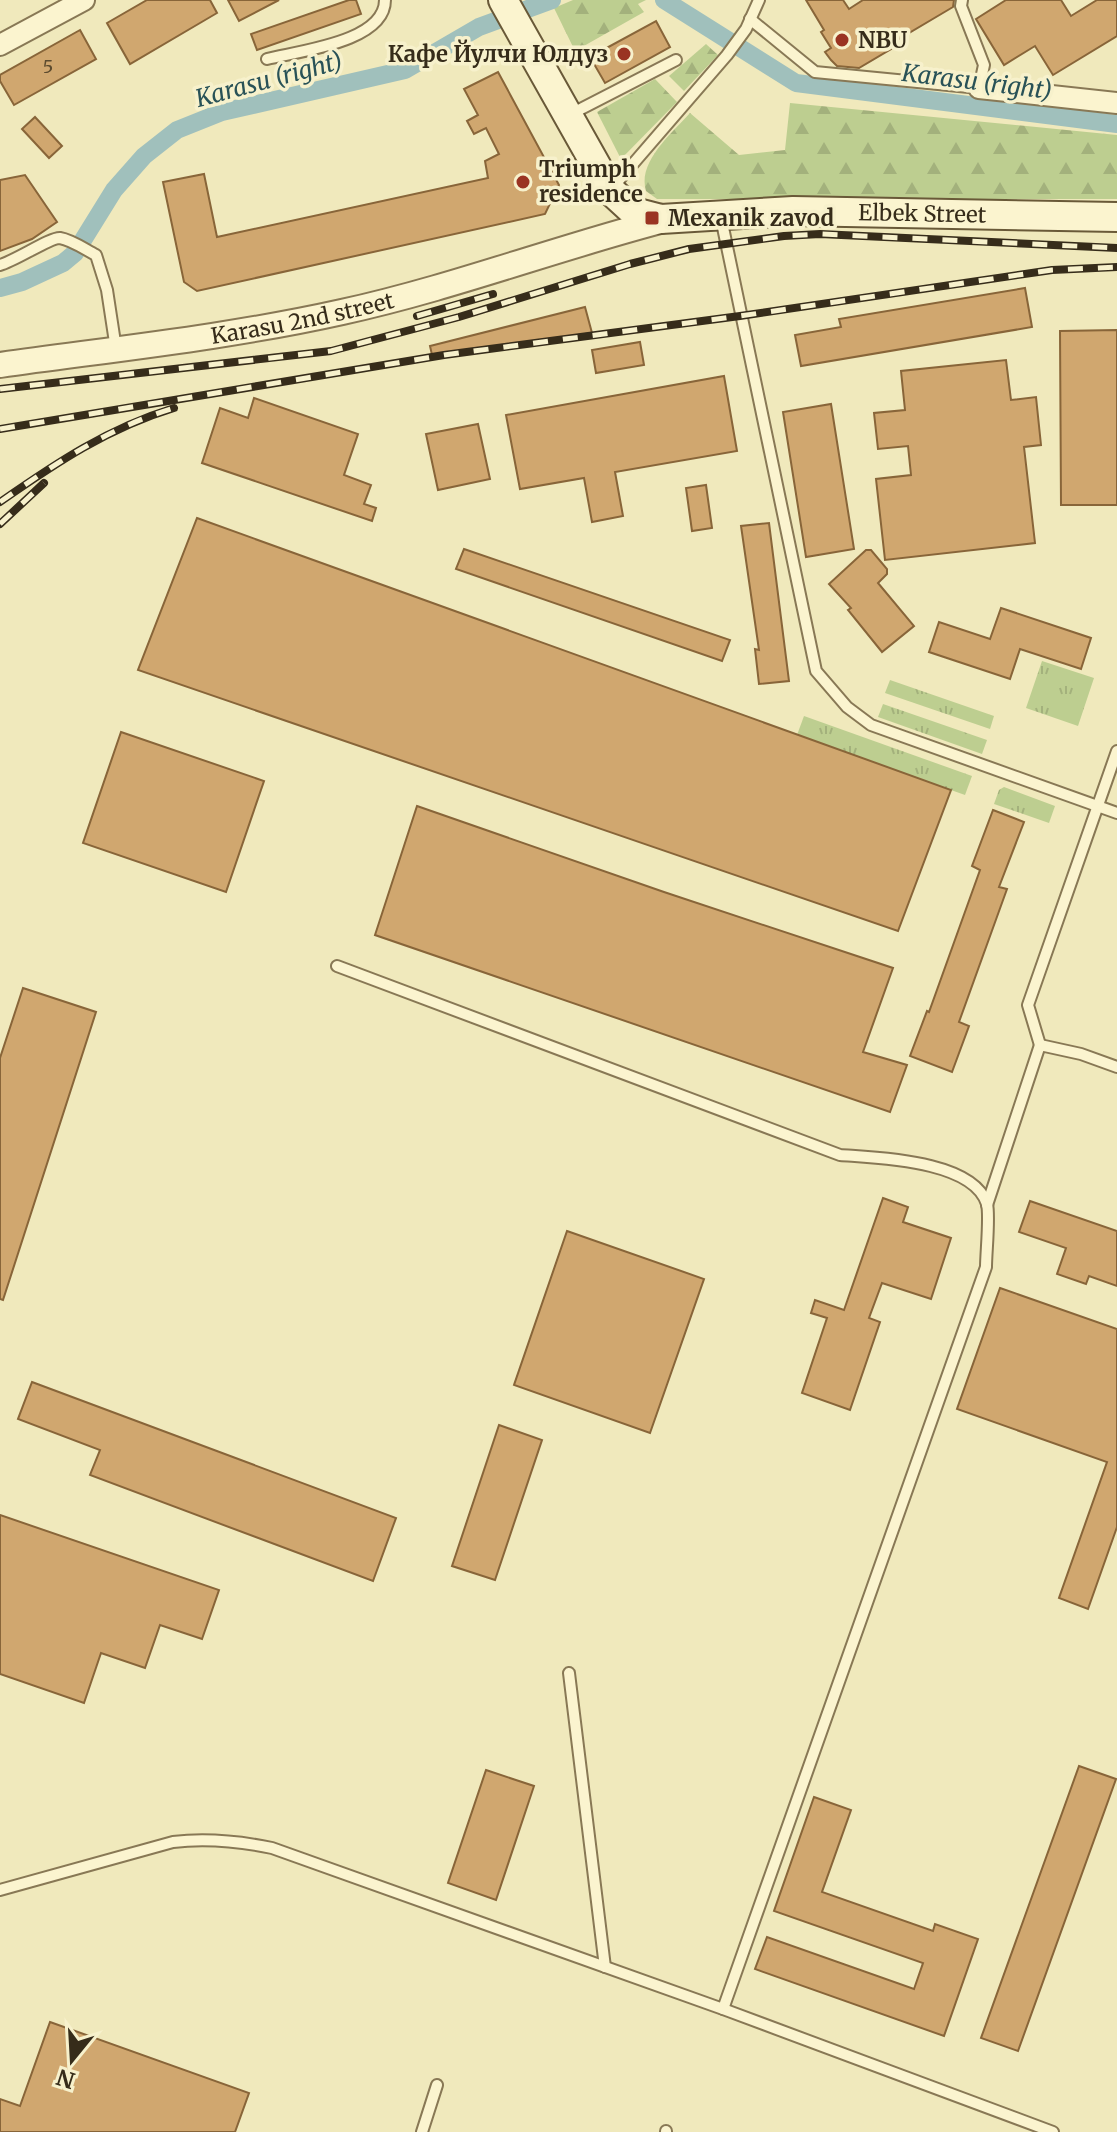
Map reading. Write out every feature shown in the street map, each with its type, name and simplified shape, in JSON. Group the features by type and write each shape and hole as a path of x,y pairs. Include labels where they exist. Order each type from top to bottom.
{"main road":[{"path":"503,0 610,190"},
{"name":"Elbek Street","path":"610,190 634,212 669,219 793,211 1117,217"}],"street":[{"path":"0,45 84,0"},
{"path":"979,88 1117,103"},
{"path":"597,238 610,211 610,190"},
{"name":"Karasu 2nd street","path":"0,365 290,323 343,312 669,219"}],"lane":[{"path":"267,59 358,36 380,17 385,0"},
{"path":"610,190 727,55 748,24 759,0"},
{"path":"748,24 815,72 979,88 984,65 961,6 962,0"},
{"path":"568,115 676,60"},
{"path":"720,215 816,671 847,707 871,725 1117,813"},
{"path":"0,265 16,261 55,237 96,255 107,290 116,349"},
{"path":"723,2009 986,1267 987,1205 1040,1045 1028,1005 1117,751"},
{"path":"337,966 840,1155 913,1162 972,1181 987,1205"},
{"path":"1040,1045 1081,1054 1117,1067"},
{"path":"569,1673 605,1967"},
{"path":"0,1890 173,1842 202,1839 237,1841 272,1848 723,2009 1053,2132"},
{"path":"422,2132 437,2085"}],"green space":[{"path":"573,0 646,0 638,4 644,12 575,51 554,8"},
{"path":"706,44 718,55 684,91 669,76"},
{"path":"655,79 677,102 621,159 597,112"},
{"path":"790,103 1117,135 1117,199 657,199 646,191 645,180 651,159 690,113 739,155 785,150"},
{"path":"1042,661 1094,678 1078,726 1026,708"},
{"path":"890,680 994,716 990,729 885,693"},
{"path":"883,704 987,740 982,754 878,717"},
{"path":"804,716 972,776 965,795 797,735"},
{"path":"1004,787 1055,806 1049,823 994,804 999,790"}],"building":[{"path":"147,0 210,0 217,13 130,64 107,23"},
{"path":"228,0 279,0 239,21"},
{"path":"356,0 361,14 257,50 251,34"},
{"path":"806,0 843,0 849,9 863,0 954,0 953,7 889,45 891,49 859,68 837,66 831,60 825,52 831,48 821,32 824,30"},
{"path":"1006,0 1061,0 1071,16 1097,0 1117,0 1117,36 1053,75 1035,46 1004,65 976,19"},
{"path":"656,21 670,47 605,83 590,57"},
{"path":"80,30 96,59 14,105 0,81 0,75"},
{"path":"498,72 559,185 545,214 197,291 184,282 163,182 204,174 217,237 488,178 485,161 499,154 486,128 474,134 467,121 478,115 464,89"},
{"path":"35,117 62,146 49,158 22,129"},
{"path":"25,175 57,222 32,239 0,251 0,180"},
{"path":"1025,288 1032,327 801,366 795,335 841,327 839,319"},
{"path":"585,307 592,333 432,355 430,346"},
{"path":"1117,330 1117,505 1061,505 1060,331"},
{"path":"640,342 644,365 596,373 592,350"},
{"path":"1006,360 1011,400 1036,397 1041,445 1024,447 1035,543 885,560 876,479 911,475 908,446 878,449 874,413 905,410 901,371"},
{"path":"724,376 737,451 615,472 623,516 592,522 584,478 520,489 506,415"},
{"path":"254,398 358,434 344,475 371,485 364,504 376,508 372,521 202,463 220,408 248,418"},
{"path":"831,404 854,549 806,557 783,412"},
{"path":"478,424 490,479 438,490 426,434"},
{"path":"706,485 712,528 692,531 686,488"},
{"path":"197,518 951,790 898,931 138,670"},
{"path":"769,523 789,681 759,684 755,649 759,650 741,526"},
{"path":"464,549 730,640 722,661 456,569"},
{"path":"866,550 871,550 887,569 887,574 878,583 914,626 882,652 848,610 851,608 829,584"},
{"path":"1001,608 1091,638 1081,669 1020,649 1010,679 929,652 939,622 990,639"},
{"path":"121,732 264,781 226,892 83,843"},
{"path":"417,806 893,968 863,1052 907,1065 890,1112 375,935"},
{"path":"993,810 1024,822 999,887 1007,889 959,1022 969,1026 952,1072 910,1056 980,870 972,866"},
{"path":"23,988 96,1012 3,1300 0,1299 0,1058"},
{"path":"883,1198 908,1207 903,1222 951,1238 931,1299 882,1283 869,1318 880,1322 850,1410 802,1393 827,1318 811,1313 815,1300 844,1310"},
{"path":"1030,1201 1117,1231 1117,1286 1089,1276 1086,1284 1057,1274 1066,1248 1019,1232"},
{"path":"567,1231 704,1279 650,1433 514,1385"},
{"path":"1000,1288 1117,1329 1117,1527 1088,1609 1059,1598 1107,1462 957,1409"},
{"path":"32,1382 396,1518 373,1581 90,1475 100,1450 18,1419"},
{"path":"499,1425 542,1440 495,1580 452,1566"},
{"path":"0,1515 219,1590 202,1639 160,1625 145,1668 101,1653 84,1703 0,1674"},
{"path":"1079,1766 1116,1779 1018,2051 981,2038"},
{"path":"486,1770 534,1786 496,1900 448,1883"},
{"path":"814,1797 851,1810 822,1892 933,1931 935,1924 978,1939 944,2036 755,1969 767,1937 914,1989 923,1963 774,1911"},
{"path":"50,2022 249,2093 235,2132 0,2132 0,2099 20,2106"}],"waterway":[{"name":"Karasu (right)","path":"0,288 22,282 63,263 75,253 114,190 144,156 177,130 222,112 405,70 479,27 552,0"},
{"name":"Karasu (right)","path":"664,0 796,83 1117,124"}],"railway":[{"path":"0,389 331,351 689,249 784,236 820,234 1117,248"},
{"path":"0,429 444,355 1052,270 1117,267"},
{"path":"417,316 493,294"},
{"path":"0,502 62,460 105,436 174,408"},
{"path":"0,524 44,483"}],"place":[{"name":"NBU","path":"842,40"},
{"name":"Кафе Йулчи Юлдуз","path":"624,54"},
{"name":"Triumph residence","path":"523,182"},
{"name":"Mexanik zavod","path":"652,218"}]}
